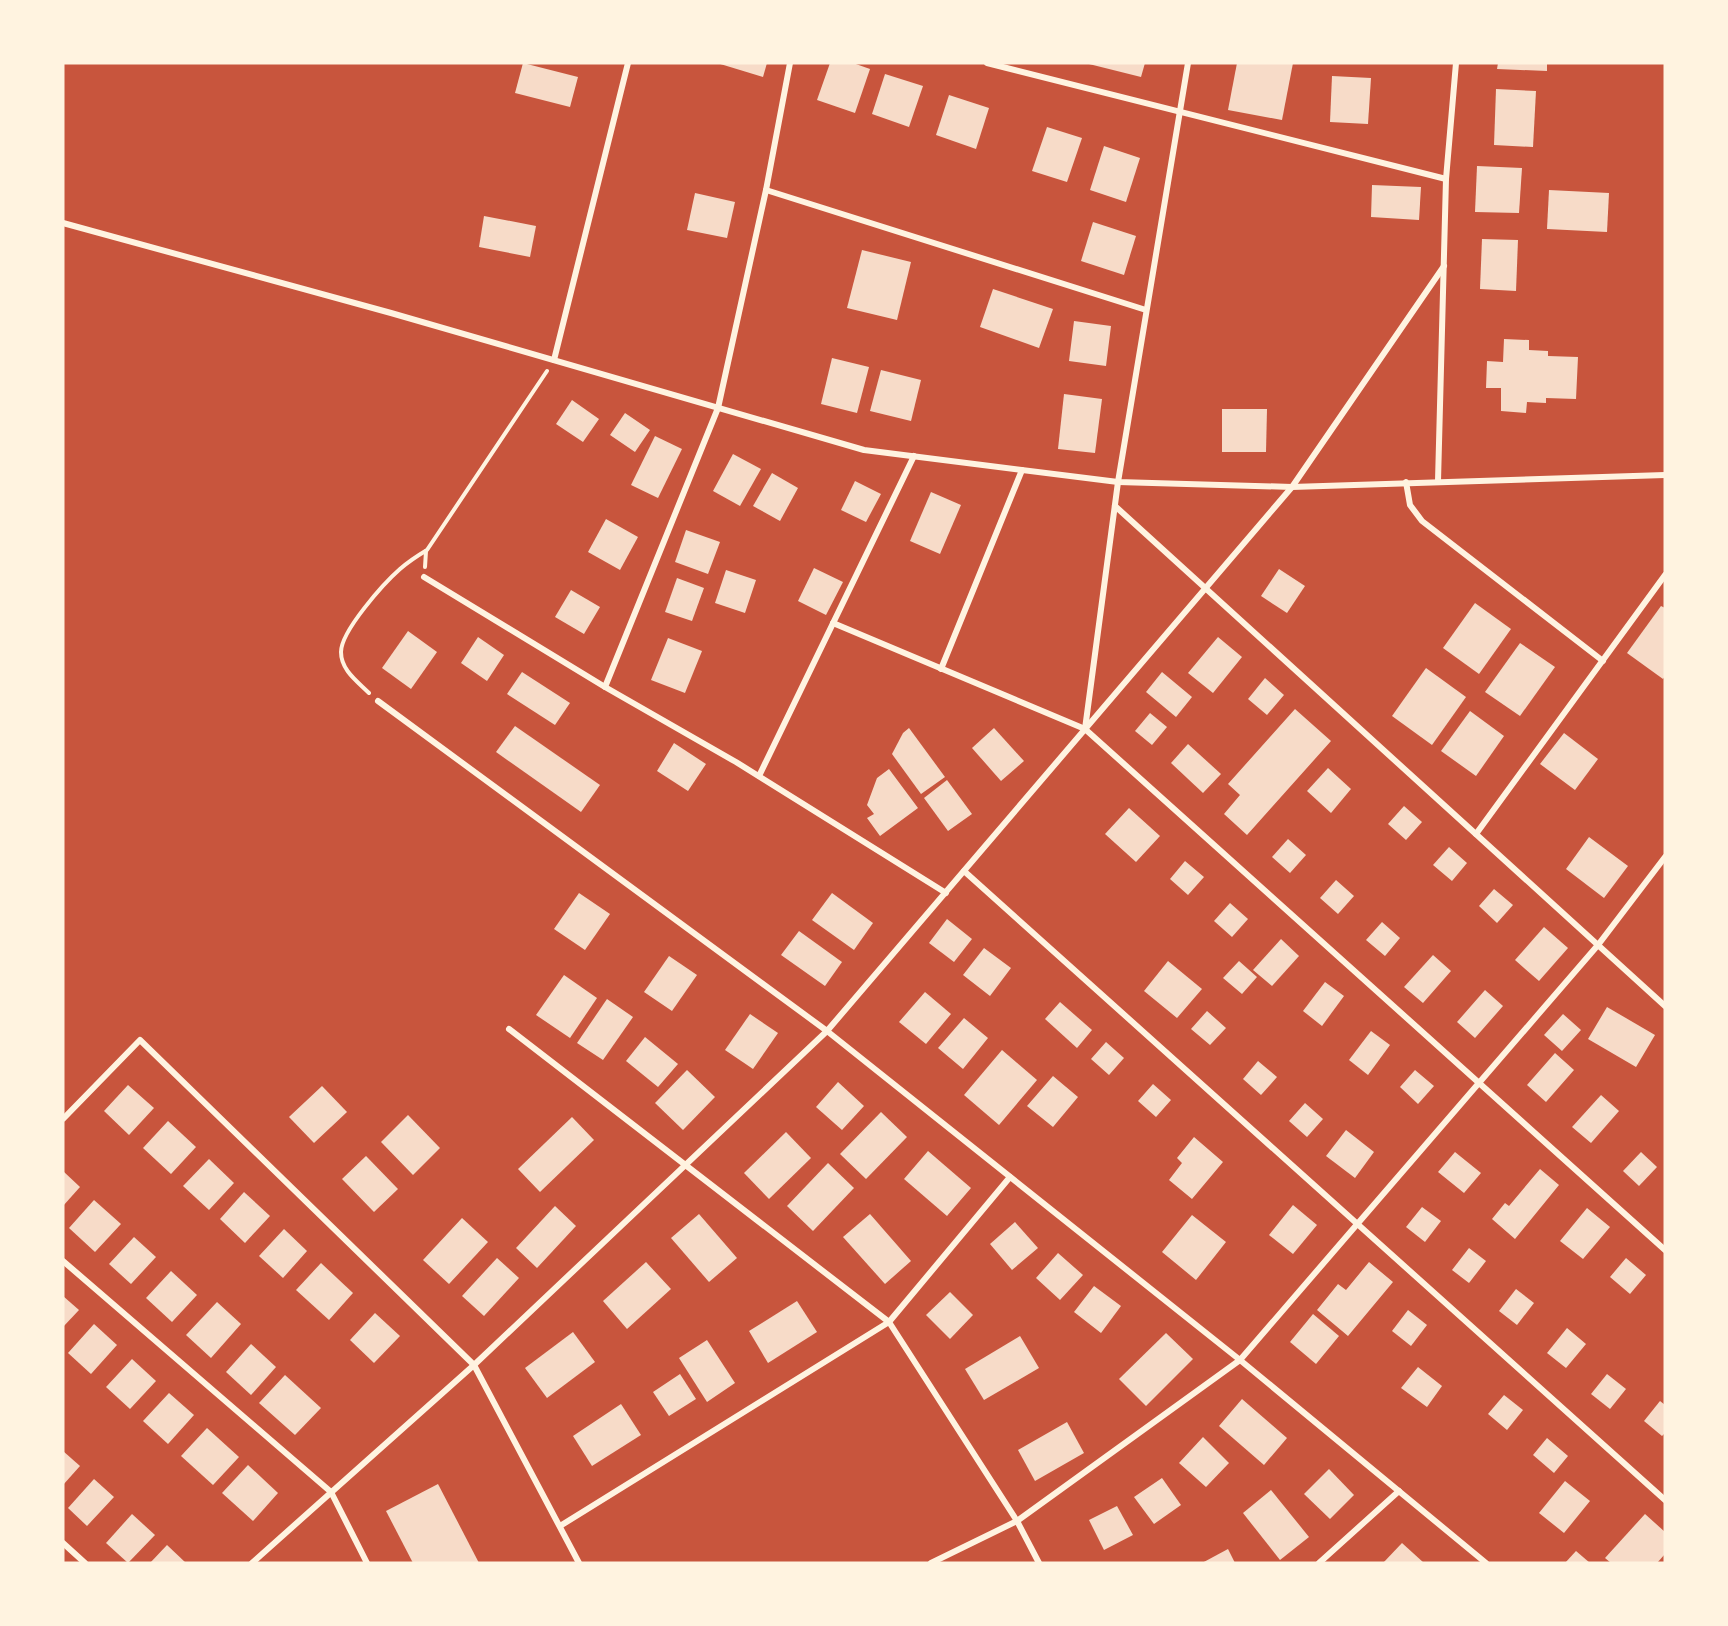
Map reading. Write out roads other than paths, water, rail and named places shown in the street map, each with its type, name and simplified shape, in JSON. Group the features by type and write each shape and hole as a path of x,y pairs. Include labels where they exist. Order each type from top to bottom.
{"street":[{"path":"554,360 628,63"},
{"path":"605,687 718,408 766,190 790,63"},
{"path":"1085,729 1118,482 1188,63"},
{"path":"1438,481 1446,179 1456,63"},
{"path":"992,64 1446,179"},
{"path":"766,190 1146,310"},
{"path":"63,223 554,360 864,450 1118,482 1292,487 1665,475"},
{"path":"252,1563 474,1365 827,1032 1292,487 1444,266"},
{"path":"759,776 914,456"},
{"path":"941,669 1022,470"},
{"path":"1406,482 1410,505 1422,521 1603,661"},
{"path":"1115,506 1665,1006"},
{"path":"1476,834 1665,575"},
{"path":"424,577 605,687 759,776 946,893"},
{"path":"833,623 1085,729 1665,1250"},
{"path":"378,701 827,1032 1240,1360 1486,1563"},
{"path":"931,1563 1017,1521 1240,1360 1598,945 1665,857"},
{"path":"964,871 1665,1500"},
{"path":"509,1029 889,1323 1017,1521 1039,1563"},
{"path":"63,1119 140,1040 474,1365 579,1563"},
{"path":"560,1526 889,1323 1010,1177"},
{"path":"63,1261 331,1492 367,1563"},
{"path":"1319,1563 1399,1491"},
{"path":"63,1543 85,1563"}]}
